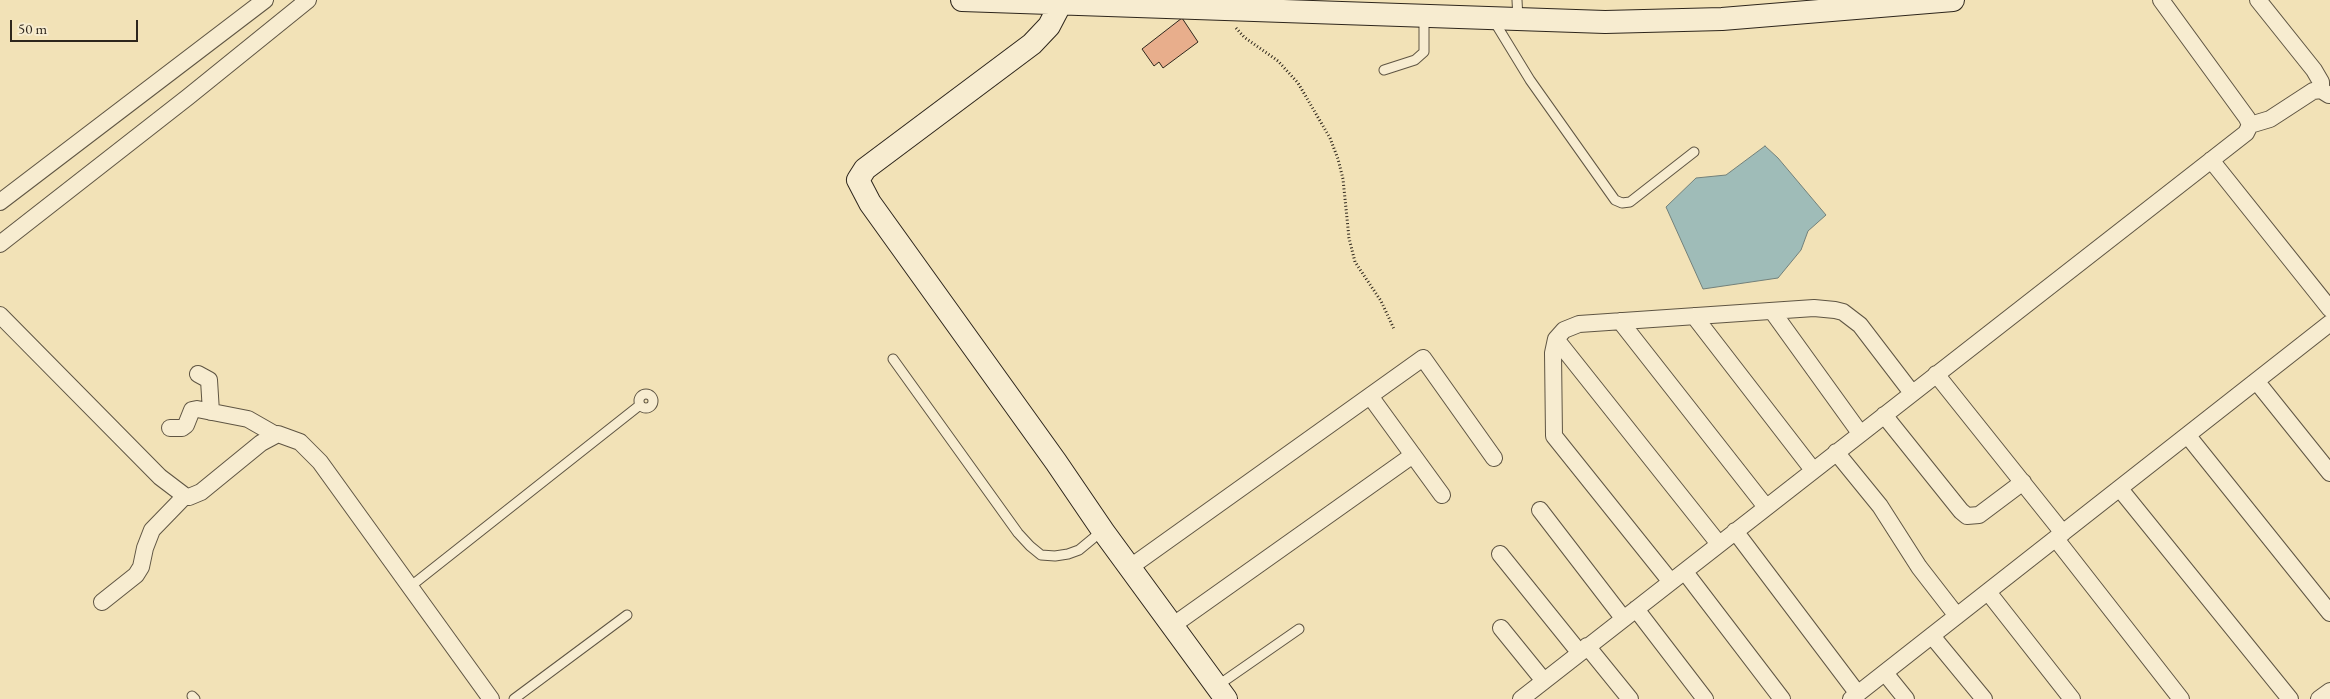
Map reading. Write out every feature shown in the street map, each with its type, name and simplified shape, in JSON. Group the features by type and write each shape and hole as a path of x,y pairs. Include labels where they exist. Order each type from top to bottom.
{"street":[{"path":"0,202 265,0"},
{"path":"0,244 188,97 308,0"},
{"path":"962,0 1230,9 1291,5 1493,18 1517,10 1605,22 1722,19 1953,0"},
{"path":"2161,0 2242,111 2250,125"},
{"path":"2258,0 2314,70 2326,93"},
{"path":"1061,3 1049,26 1032,44 865,169 858,180 870,203 1056,462 1129,568 1221,693"},
{"path":"1501,628 1535,692 1583,649 1685,572 1912,392 2246,133 2250,125 2270,119 2314,91 2326,93"},
{"path":"2211,160 2330,309"},
{"path":"1671,582 1554,436 1555,411 1552,364 1556,338 1564,330 1579,324 1814,308 1844,312 1860,325 1912,392"},
{"path":"1772,311 1860,433"},
{"path":"0,315 160,477 185,496 194,496 201,492 261,443 276,435"},
{"path":"1694,316 1813,470"},
{"path":"1620,321 1766,507"},
{"path":"1735,531 1854,696 2330,323"},
{"path":"1556,338 1719,544"},
{"path":"1129,568 1423,358 1494,458"},
{"path":"198,374 209,380 211,412"},
{"path":"1936,374 2023,482 2059,536 2181,699"},
{"path":"2257,382 2330,472"},
{"path":"1370,396 1442,494"},
{"path":"170,428 182,428 186,425 192,410 197,409 248,419 276,435 278,434 300,442 320,462 492,699"},
{"path":"1884,415 1967,516 1979,515 2023,482"},
{"path":"2188,436 2330,614"},
{"path":"1836,452 1880,506 1919,567 1957,616"},
{"path":"1172,626 1413,454"},
{"path":"2120,489 2290,699"},
{"path":"102,602 136,575 141,567 144,548 152,530 185,496"},
{"path":"1540,510 1705,699"},
{"path":"1500,554 1583,649 1630,699"},
{"path":"1685,572 1782,699"},
{"path":"1988,592 2072,699"},
{"path":"1932,636 1984,699"},
{"path":"1885,673 1906,699"},
{"path":"2319,699 2330,691"}],"lane":[{"path":"1384,70 1415,60 1422,55 1426,48 1424,15"},
{"path":"1493,18 1530,80 1615,200 1622,204 1630,202 1694,152"},
{"path":"893,359 1018,533 1030,546 1041,554 1055,556 1068,554 1079,550 1103,531"},
{"path":"411,586 640,405"},
{"path":"514,699 627,615"},
{"path":"1221,693 1299,629"}],"path":[{"path":"1230,9 1236,17 1236,28 1244,37 1278,61 1298,83 1330,138 1343,179 1348,238 1354,262 1381,301 1394,329"}],"water":[{"path":"1765,146 1778,158 1826,215 1808,231 1801,250 1778,278 1703,289 1666,207 1696,178 1726,175"}],"building":[{"path":"1182,18 1198,42 1163,68 1159,62 1154,66 1142,49"}]}
